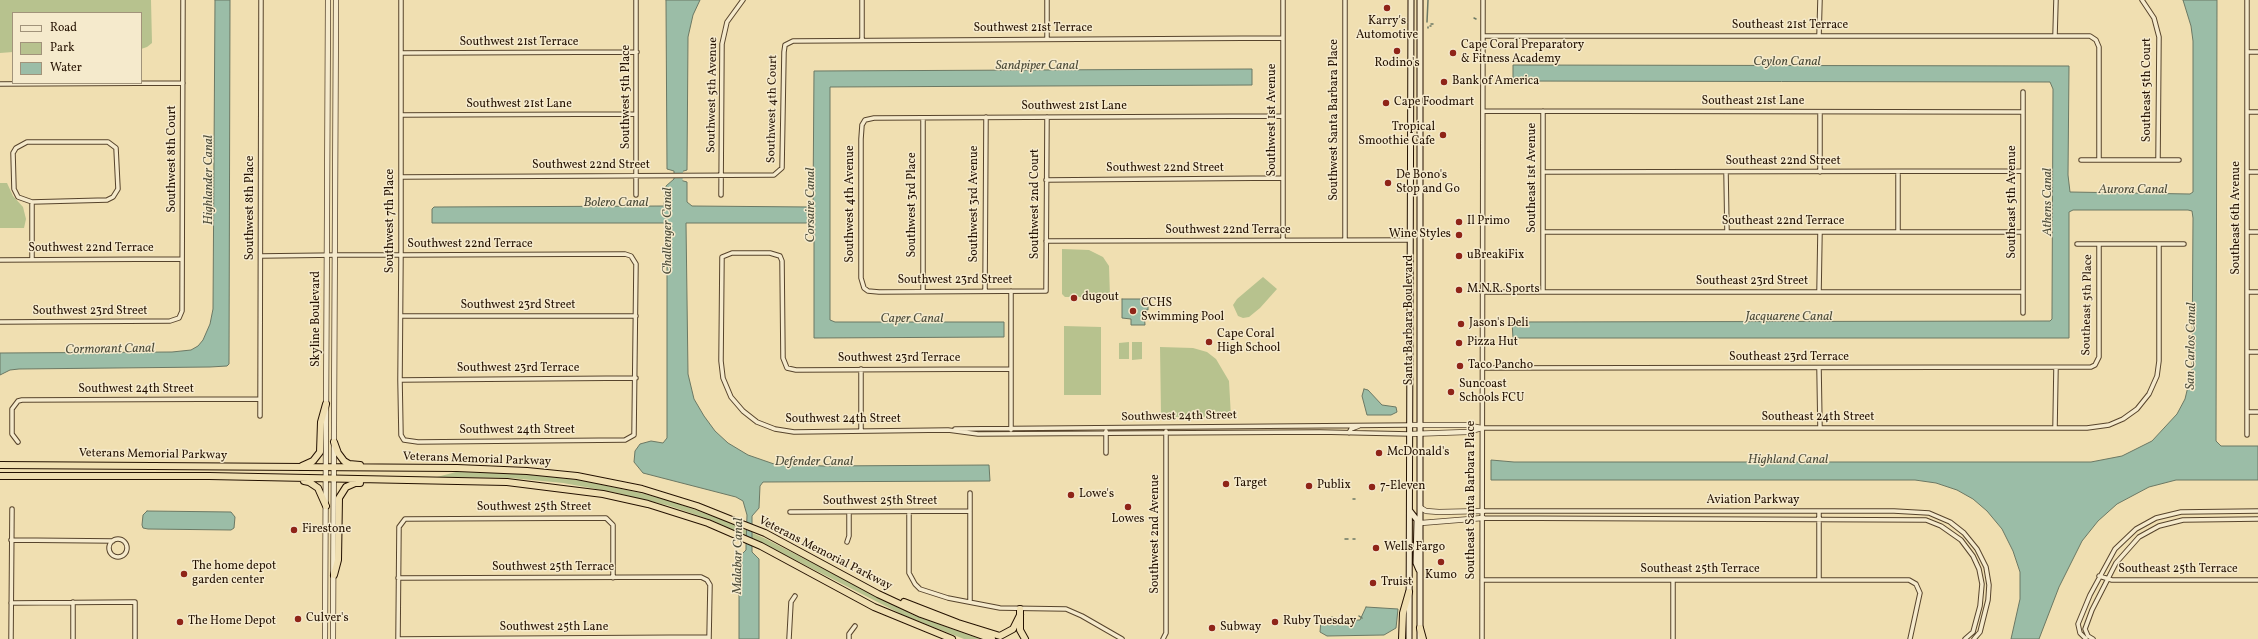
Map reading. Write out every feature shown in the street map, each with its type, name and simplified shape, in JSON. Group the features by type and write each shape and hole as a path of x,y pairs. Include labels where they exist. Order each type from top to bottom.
{"highway":[{"path":"297,468 313,461 320,452 321,422 326,404"},
{"path":"334,442 339,456 349,464 457,468"},
{"path":"0,462 24,462 35,465"},
{"name":"Veterans Memorial Parkway","path":"0,465 457,468 553,473 619,484 690,504 742,524 765,534 878,594 921,614 992,639"},
{"name":"Veterans Memorial Parkway","path":"0,476 209,476 513,482 568,488 648,504 708,523 761,546 874,607 952,639"},
{"path":"209,476 230,480 309,482 321,491 326,506"},
{"path":"334,575 338,560 340,495 345,488 354,483 390,480"},
{"path":"1402,639 1403,613 1409,592"},
{"path":"878,594 901,600 958,623 1000,636 1013,629 1017,623 1020,612"},
{"path":"1020,612 1020,630 1025,639"},
{"path":"1420,628 1423,639"}],"main road":[{"name":"Santa Barbara Boulevard","path":"1409,639 1407,511 1410,434 1411,0"},
{"name":"Santa Barbara Boulevard","path":"1420,0 1420,639"},
{"path":"1407,511 1417,520 1416,563 1420,575"}],"street":[{"name":"Southwest 8th Court","path":"179,318 182,311 183,0"},
{"name":"Southwest 8th Place","path":"260,416 261,0"},
{"name":"Skyline Boulevard","path":"325,639 328,0"},
{"name":"Skyline Boulevard","path":"333,639 336,0"},
{"name":"Southwest 7th Place","path":"401,0 400,431 404,440"},
{"name":"Southwest 5th Place","path":"636,0 636,195"},
{"name":"Southwest 5th Avenue","path":"721,196 722,44 728,22 743,0"},
{"path":"862,0 862,40"},
{"path":"1047,0 1047,39"},
{"name":"Southwest 1st Avenue","path":"1283,0 1283,240"},
{"name":"Southwest Santa Barbara Place","path":"1345,0 1345,240"},
{"name":"Southeast Santa Barbara Place","path":"1482,639 1483,0"},
{"path":"1819,36 1820,0"},
{"path":"2055,36 2056,0"},
{"name":"Southeast 5th Court","path":"2142,0 2154,18 2159,37 2158,160"},
{"name":"Southeast 6th Avenue","path":"2246,435 2247,0"},
{"name":"Southeast 21st Terrace","path":"1483,36 2090,36 2096,40 2099,47 2099,160"},
{"name":"Southwest 21st Terrace","path":"786,45 793,41 862,40 1283,38"},
{"name":"Southwest 4th Court","path":"780,172 782,168 786,45"},
{"name":"Southwest 21st Terrace","path":"401,53 637,52"},
{"path":"2247,52 2258,52"},
{"path":"142,83 183,83"},
{"path":"0,84 12,84"},
{"name":"Southeast 5th Avenue","path":"2023,92 2023,313"},
{"name":"Southeast 21st Lane","path":"1483,112 2023,112"},
{"name":"Southeast 1st Avenue","path":"1543,112 1543,292"},
{"path":"1820,112 1820,172"},
{"path":"2247,112 2258,112"},
{"name":"Southwest 21st Lane","path":"401,115 636,114"},
{"name":"Southwest 21st Lane","path":"865,120 874,118 1283,116"},
{"name":"Southwest 2nd Court","path":"1046,291 1047,117"},
{"name":"Southwest 3rd Place","path":"923,118 923,291"},
{"name":"Southwest 3rd Avenue","path":"985,291 986,118"},
{"name":"Southwest 4th Avenue","path":"864,288 861,278 861,139 862,125 865,120"},
{"path":"27,142 108,142 116,148 118,189 113,197 107,200 32,202 18,197 14,189 13,153 20,145 27,142"},
{"path":"2081,160 2179,160"},
{"name":"Southwest 22nd Street","path":"401,177 768,176 780,172"},
{"name":"Southeast 22nd Street","path":"1543,172 2023,172"},
{"path":"1726,172 1727,232"},
{"path":"1898,172 1898,232"},
{"path":"2247,172 2258,172"},
{"name":"Southwest 22nd Street","path":"1046,180 1283,178"},
{"path":"32,202 32,260"},
{"name":"Southeast 22nd Terrace","path":"1543,232 2023,232"},
{"path":"1819,292 1820,232"},
{"path":"2247,232 2258,232"},
{"name":"Southwest 22nd Terrace","path":"1046,241 1410,240"},
{"path":"2077,244 2184,244"},
{"name":"Southeast 5th Place","path":"2095,365 2099,357 2099,244"},
{"name":"Southeast 24th Street","path":"1410,425 1466,425 1482,428 2095,428 2110,425 2130,414 2146,399 2155,381 2159,365 2159,244"},
{"name":"Southwest 23rd Terrace","path":"743,411 728,391 721,367 722,257 732,253 770,253 780,256 783,266 782,358 788,368 796,370 1011,369"},
{"name":"Southwest 22nd Terrace","path":"261,256 625,254 631,256 636,264 636,316"},
{"name":"Southwest 22nd Terrace","path":"0,260 182,259"},
{"name":"Southwest 23rd Street","path":"864,288 868,291 879,292 1046,291"},
{"path":"1011,291 1012,431"},
{"name":"Southeast 23rd Street","path":"1482,292 2023,292"},
{"path":"2247,292 2258,292"},
{"name":"Southwest 23rd Street","path":"401,316 636,316"},
{"path":"636,316 636,378"},
{"name":"Southwest 23rd Street","path":"0,322 170,321 179,318"},
{"path":"2247,352 2258,352"},
{"name":"Southeast 23rd Terrace","path":"1482,368 2086,368 2095,365"},
{"path":"1819,368 1820,428"},
{"path":"2055,428 2056,368"},
{"path":"861,370 861,431"},
{"name":"Southwest 24th Street","path":"404,440 625,440 630,438 636,430 636,378"},
{"name":"Southwest 23rd Terrace","path":"400,380 636,378"},
{"name":"Southwest 24th Street","path":"18,442 12,434 12,409 14,404 18,402 30,400 260,399"},
{"name":"Southwest 24th Street","path":"743,411 757,422 781,430 948,430 978,434 1012,431 1410,434"},
{"path":"2247,412 2258,412"},
{"path":"1349,433 1351,429 1357,426 1382,425"},
{"name":"Southwest 24th Street","path":"1106,431 1166,428 1410,425"},
{"name":"Southwest 2nd Avenue","path":"1163,639 1166,633 1166,428"},
{"name":"Southeast 24th Street","path":"1410,434 1467,432 1482,428"},
{"path":"1106,431 1106,453"},
{"path":"970,493 970,602"},
{"name":"Aviation Parkway","path":"1421,508 1426,512 1924,512 1939,516 1960,529 1981,554 1986,566 1989,585 1988,600 1982,629 1974,639"},
{"path":"11,639 12,509"},
{"name":"Southwest 25th Street","path":"790,512 970,511"},
{"path":"2086,639 2080,633 2078,624 2099,576 2111,556 2125,539 2136,529 2156,518 2186,511 2258,511"},
{"path":"846,542 849,536 849,512"},
{"path":"910,512 909,573 915,584 926,592 1020,612 1066,609 1082,616 1122,639"},
{"path":"1819,512 1819,580"},
{"name":"Southwest 25th Street","path":"398,578 399,527 401,522 407,518 606,518 613,525 613,578"},
{"name":"Aviation Parkway","path":"1421,523 1483,518 1920,519 1938,524 1955,535 1973,556 1979,569 1982,584 1982,598 1975,626 1971,635 1965,639"},
{"path":"2093,639 2086,633 2086,626 2107,579 2129,547 2146,533 2160,526 2183,520 2258,519"},
{"path":"12,540 121,539 125,542 127,547 124,555 118,556 112,554 109,549 113,540"},
{"name":"Southeast 25th Terrace","path":"2099,576 2107,579 2258,580"},
{"name":"Southwest 25th Terrace","path":"398,578 701,577 707,580 710,585 710,638"},
{"path":"398,578 398,639"},
{"name":"Southeast 25th Terrace","path":"1482,580 1905,580 1916,584 1920,593 1910,639"},
{"path":"1673,580 1673,639"},
{"path":"789,639 790,607 796,596"},
{"path":"73,602 73,639"},
{"path":"11,603 135,602 135,639"},
{"path":"849,639 849,634 855,626"},
{"name":"Southwest 25th Lane","path":"398,639 710,638"}],"green space":[{"path":"0,0 151,0 152,43 147,47 142,49 142,12 12,12 12,52 0,53"},
{"path":"0,183 7,183 13,196 23,207 26,219 24,228 0,228"},
{"path":"1062,249 1089,250 1103,257 1109,266 1110,297 1065,297 1062,294"},
{"path":"1263,277 1277,289 1260,308 1249,317 1243,318 1238,316 1233,305 1237,299"},
{"path":"1064,326 1101,327 1101,395 1064,395"},
{"path":"1129,342 1129,359 1119,359 1119,343"},
{"path":"1132,342 1142,342 1142,359 1132,360"},
{"path":"1160,347 1193,348 1207,352 1216,359 1229,381 1231,417 1165,417 1161,413"},
{"path":"456,472 512,473 580,480 645,494 676,503 723,520 766,539 913,615 980,639 964,639 903,615 754,539 711,520 670,506 613,492 563,483 511,478 437,477"}],"water":[{"path":"215,0 230,0 229,364 227,366 210,367 19,369 10,370 0,375 0,353 172,352 191,350 198,346 203,340 210,324 213,309"},
{"name":"Corsaire Canal","path":"666,0 700,0 693,15 688,37 687,170 680,172 680,180 687,182 687,202 692,206 810,207 813,204 814,71 1252,69 1252,85 830,87 830,320 835,322 1004,322 1004,337 814,338 814,230 812,223 686,223 688,374 694,399 715,431 728,443 748,455 774,464 824,466 989,465 990,481 763,482 760,486 759,508 752,516 752,552 759,559 759,639 739,639 739,557 746,550 747,515 743,501 736,497 643,473 634,462 635,451 640,444 651,441 663,443 667,438 667,244 665,223 432,223 432,209 434,207 664,206 666,186 674,179 674,171 667,169"},
{"path":"2183,0 2217,0 2216,441 2221,446 2258,446 2258,480 2176,480 2149,487 2117,504 2098,521 2082,541 2059,587 2039,639 2011,639 2020,599 2020,572 2013,551 2002,529 1987,511 1973,499 1957,490 1936,483 1915,480 1491,480 1491,460 1514,462 2091,462 2122,456 2152,441 2177,414 2185,399 2192,370 2193,218 2192,211 2188,210 2073,210 2069,212 2069,338 1513,338 1512,322 2050,321 2052,319 2053,89 2050,82 1513,81 1513,65 2069,66 2068,175 2070,192 2190,194 2193,192 2193,41 2191,26"},
{"path":"1122,299 1144,299 1144,304 1148,305 1148,310 1144,310 1145,325 1131,325 1131,319 1122,318"},
{"path":"1364,389 1368,390 1382,405 1396,407 1397,412 1391,415 1367,415 1362,396"},
{"path":"147,511 231,512 235,517 234,528 231,530 148,529 143,528 142,525 143,515"},
{"path":"1366,607 1398,609 1396,628 1384,635 1327,636 1320,632 1321,620 1360,620"}],"waterway":[{"path":"1427,22 1428,0"},
{"name":"Challenger Canal","path":"680,186 681,166"}],"place":[{"name":"Karry's Automotive","path":"1387,8"},
{"name":"Rodino's","path":"1397,51"},
{"name":"Cape Coral Preparatory & Fitness Academy","path":"1453,53"},
{"name":"Bank of America","path":"1444,82"},
{"name":"Cape Foodmart","path":"1386,103"},
{"name":"Tropical Smoothie Cafe","path":"1443,135"},
{"name":"De Bono's Stop and Go","path":"1388,183"},
{"name":"Il Primo","path":"1459,222"},
{"name":"Wine Styles","path":"1459,235"},
{"name":"uBreakiFix","path":"1459,256"},
{"name":"M.N.R. Sports","path":"1459,290"},
{"name":"dugout","path":"1074,298"},
{"name":"CCHS Swimming Pool","path":"1133,311"},
{"name":"Jason's Deli","path":"1461,324"},
{"name":"Cape Coral High School","path":"1209,342"},
{"name":"Pizza Hut","path":"1459,343"},
{"name":"Taco Pancho","path":"1460,366"},
{"name":"Suncoast Schools FCU","path":"1451,392"},
{"name":"McDonald's","path":"1379,453"},
{"name":"Target","path":"1226,484"},
{"name":"Publix","path":"1309,486"},
{"name":"7-Eleven","path":"1372,487"},
{"name":"Lowe's","path":"1071,495"},
{"name":"Lowes","path":"1128,507"},
{"name":"Firestone","path":"294,530"},
{"name":"Wells Fargo","path":"1376,548"},
{"name":"Kumo","path":"1441,562"},
{"name":"The home depot garden center","path":"184,574"},
{"name":"Truist","path":"1373,583"},
{"name":"Culver's","path":"298,619"},
{"name":"The Home Depot","path":"180,622"},
{"name":"Ruby Tuesday","path":"1275,622"},
{"name":"Subway","path":"1212,628"}],"water label":[{"name":"Ceylon Canal","path":"1787,63"},
{"name":"Sandpiper Canal","path":"1037,67"},
{"name":"Highlander Canal","path":"210,180"},
{"name":"Aurora Canal","path":"2133,191"},
{"name":"Athens Canal","path":"2049,202"},
{"name":"Bolero Canal","path":"616,204"},
{"name":"Jacquarene Canal","path":"1789,318"},
{"name":"Caper Canal","path":"912,320"},
{"name":"San Carlos Canal","path":"2192,346"},
{"name":"Cormorant Canal","path":"110,350"},
{"name":"Highland Canal","path":"1788,461"},
{"name":"Defender Canal","path":"814,463"},
{"name":"Malabar Canal","path":"739,556"}]}
